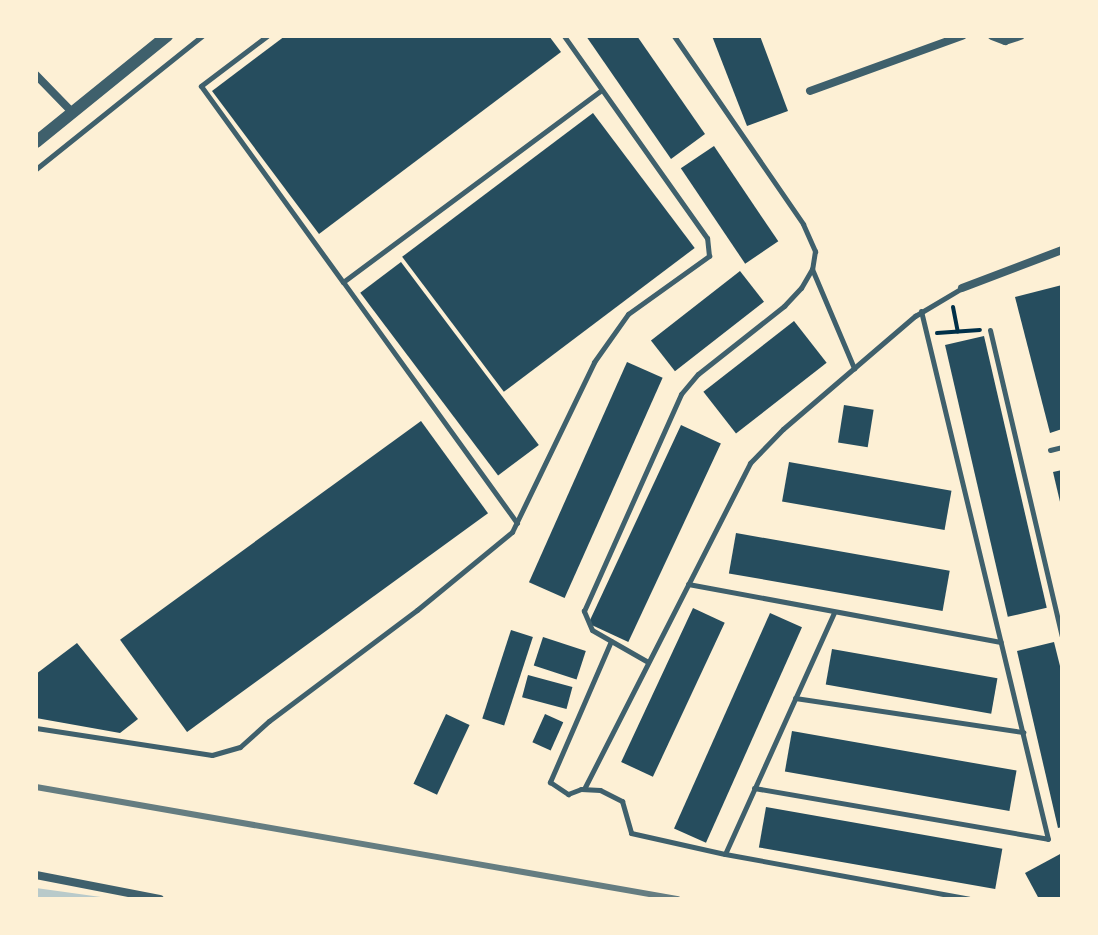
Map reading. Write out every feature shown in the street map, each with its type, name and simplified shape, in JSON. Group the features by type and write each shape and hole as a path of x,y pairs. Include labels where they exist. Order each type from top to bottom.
{"street":[{"path":"36,142 167,36"},
{"path":"810,91 962,36"},
{"path":"992,36 1005,41 1020,36"},
{"path":"36,75 72,112"},
{"path":"962,288 1062,250"},
{"path":"36,875 160,899"}],"lane":[{"path":"36,169 202,36"},
{"path":"267,36 201,86 517,523"},
{"path":"36,728 212,755 240,747 269,721 417,610 512,532 594,362 628,314 709,256 707,238 564,36"},
{"path":"648,662 592,630 584,611 681,394 698,374 784,306 801,288 812,269 815,251 803,224 674,36"},
{"path":"343,282 602,90"},
{"path":"812,269 854,368"},
{"path":"584,789 750,463 921,311 962,288"},
{"path":"754,788 1048,839 921,311"},
{"path":"990,330 1062,636"},
{"path":"1050,450 1062,447"},
{"path":"688,584 1001,642"},
{"path":"725,854 834,613"},
{"path":"611,641 550,782 568,794 584,789 600,790 622,801 631,833 725,854 969,899"},
{"path":"795,698 1023,732"}],"path":[{"path":"950,294 958,332"},
{"path":"927,334 990,330"}],"shaded area":[{"path":"36,888 108,898 108,899 36,899"}],"building":[{"path":"285,36 549,36 561,52 319,234 212,91"},
{"path":"586,36 637,36 705,134 671,159"},
{"path":"712,36 760,36 788,111 747,126"},
{"path":"593,113 695,248 504,392 402,257"},
{"path":"714,146 778,241 745,264 681,168"},
{"path":"401,262 539,445 498,476 360,293"},
{"path":"740,271 764,302 675,371 651,341"},
{"path":"1062,285 1062,429 1050,433 1015,297"},
{"path":"794,321 827,363 736,434 703,392"},
{"path":"984,336 1047,608 1008,617 945,345"},
{"path":"627,362 663,378 565,598 529,582"},
{"path":"844,405 874,410 868,447 838,443"},
{"path":"421,421 488,513 187,732 120,640"},
{"path":"681,425 721,444 628,642 588,623"},
{"path":"789,462 951,491 945,530 782,501"},
{"path":"1062,470 1062,505 1061,506 1053,472"},
{"path":"736,533 950,571 943,611 729,573"},
{"path":"693,608 725,623 653,777 621,762"},
{"path":"770,613 802,627 706,843 674,829"},
{"path":"511,630 533,637 504,726 482,718"},
{"path":"543,637 586,651 577,679 534,666"},
{"path":"1054,642 1062,674 1062,827 1058,828 1017,651"},
{"path":"77,643 138,719 120,733 36,718 36,674"},
{"path":"832,649 997,678 991,714 826,684"},
{"path":"528,675 572,687 566,709 522,697"},
{"path":"446,714 470,725 437,795 413,784"},
{"path":"545,714 563,722 551,750 532,742"},
{"path":"792,731 1017,771 1009,811 785,771"},
{"path":"766,807 1002,849 995,889 759,847"},
{"path":"1062,853 1062,899 1039,899 1025,873"}],"railway":[{"path":"36,787 678,899"}]}
